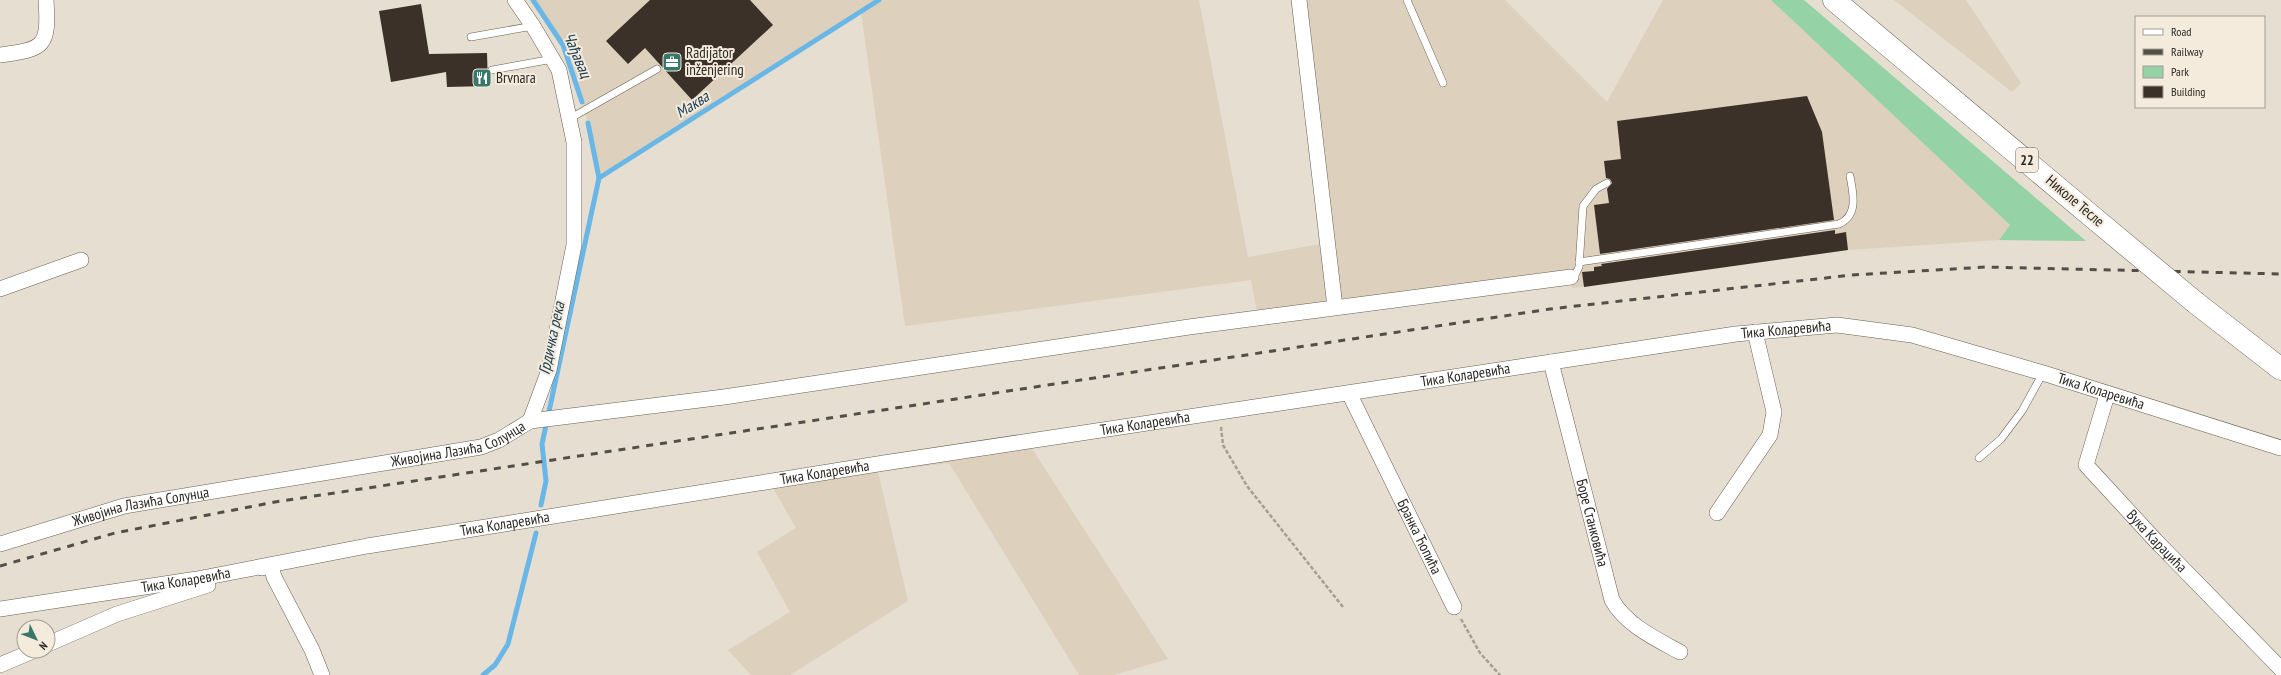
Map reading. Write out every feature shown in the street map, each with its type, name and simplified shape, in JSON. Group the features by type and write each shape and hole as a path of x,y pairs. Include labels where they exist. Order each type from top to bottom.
{"main road":[{"name":"Николе Тесле","path":"1834,0 2196,303 2281,369"}],"street":[{"path":"0,55 31,51 38,46 43,40 47,28 46,0"},
{"name":"Живојина Лазића Солунца","path":"0,544 124,506 481,447 499,440 534,420 549,370 574,246 574,142 559,70 533,26 514,0"},
{"path":"1299,0 1334,308"},
{"path":"0,289 80,260"},
{"path":"534,420 724,397 1189,327 1570,277"},
{"name":"Тика Коларевића","path":"0,609 197,579 367,546 877,464 1755,332 1837,325 1912,335 2043,373 2107,395 2281,448"},
{"path":"1717,513 1770,435 1774,412 1755,332"},
{"name":"Боре Станковића","path":"1551,362 1612,600 1621,612 1643,631 1680,652"},
{"name":"Бранка Ћопића","path":"1349,393 1454,606"},
{"name":"Вука Караџића","path":"2107,395 2086,465 2156,541 2281,669"},
{"path":"56,641 117,614 271,565 274,577 312,650 322,675"},
{"path":"0,665 16,658"}],"lane":[{"path":"1407,0 1444,83"},
{"path":"471,36 533,26"},
{"path":"492,70 553,59"},
{"path":"569,119 657,69"},
{"path":"1579,262 1839,224 1848,218 1854,206 1850,176"},
{"path":"1570,277 1577,271 1579,262 1583,206 1596,189 1606,183"},
{"path":"1979,458 2001,439 2022,411 2043,373"}],"path":[{"path":"1218,412 1223,445 1247,486 1343,607"},
{"path":"1454,606 1480,653 1500,675"}],"shaded area":[{"path":"533,0 1199,0 1248,257 1326,243 1299,0 1505,0 1607,102 1663,0 1771,0 2010,225 1999,240 1848,250 1572,288 1571,277 1258,317 1251,280 905,326 861,12 599,178 590,130 569,60 563,45"},
{"path":"1894,0 1966,0 2021,83 2012,92"},
{"path":"1027,441 1168,659 1114,675 1079,675 949,463 878,472 908,601 790,675 751,675 728,650 790,612 757,552 796,528 769,481"}],"green space":[{"path":"1771,0 1804,0 2086,241 1999,240 2010,225"}],"building":[{"path":"650,0 750,0 773,25 692,100 645,48 628,64 606,41"},
{"path":"421,4 429,54 487,53 488,86 447,87 446,72 391,82 379,11"},
{"path":"1807,96 1822,132 1834,220 1600,254 1594,205 1609,203 1607,189 1612,183 1610,179 1606,178 1604,161 1621,159 1617,121"},
{"path":"1835,230 1835,234 1846,232 1848,250 1584,287 1582,272 1594,271 1594,267 1602,266 1601,264"}],"waterway":[{"name":"Чађавац","path":"533,0 563,45 582,102"},
{"name":"Маква","path":"599,178 879,0"},
{"name":"Грдичка река","path":"541,505 546,481 542,444 599,178 588,123"},
{"name":"Грдичка река","path":"483,675 495,665 508,644 536,533"}],"railway":[{"path":"0,566 115,533 275,502 1550,309 1852,275 1986,267 2281,274"}],"place":[{"name":"Radijator inženjering","path":"672,62"},
{"name":"Brvnara","path":"482,78"}]}
